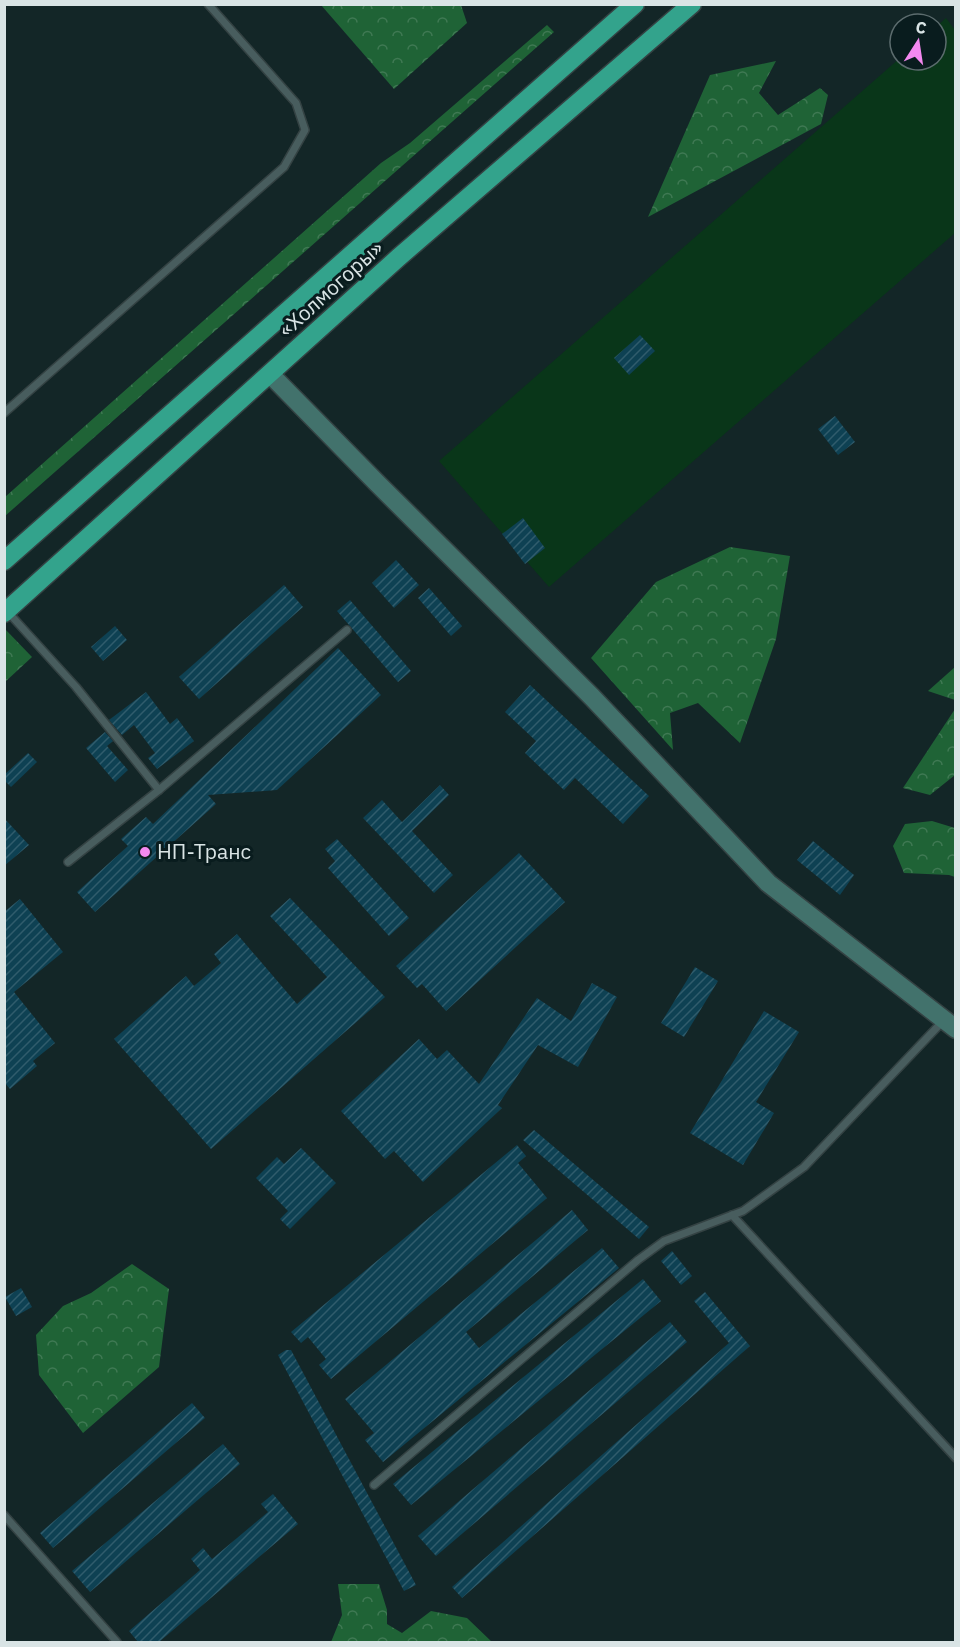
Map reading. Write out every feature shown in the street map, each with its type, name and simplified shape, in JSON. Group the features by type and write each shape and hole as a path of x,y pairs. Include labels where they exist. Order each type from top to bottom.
{"highway":[{"name":"«Холмогоры»","path":"4,561 635,4"},
{"name":"«Холмогоры»","path":"6,612 399,257 692,4"}],"street":[{"path":"270,374 592,697 768,883 950,1025"}],"lane":[{"path":"4,413 284,167 305,130 296,102 208,4"},
{"path":"6,612 76,687 159,790"},
{"path":"68,862 159,790 347,630"},
{"path":"374,1485 638,1260 664,1241 743,1211 804,1167 950,1025"},
{"path":"732,1215 956,1458"},
{"path":"4,1515 117,1642"}],"green space":[{"path":"321,5 461,5 467,23 394,89"},
{"path":"948,21 955,30 955,233 549,587 439,461 888,68 888,72 948,72"},
{"path":"547,25 554,32 5,516 5,497 381,163 410,143"},
{"path":"776,61 759,93 778,115 820,88 828,95 821,124 648,217 710,75"},
{"path":"730,547 790,556 776,639 740,743 698,703 670,713 673,750 591,658 656,582"},
{"path":"4,630 32,657 5,682"},
{"path":"955,667 955,700 928,691"},
{"path":"955,709 955,775 930,795 903,788"},
{"path":"932,821 955,828 955,877 904,873 893,846 905,824"},
{"path":"132,1264 169,1289 159,1367 83,1433 39,1375 36,1335 63,1306 91,1293"},
{"path":"338,1584 379,1584 387,1610 387,1624 402,1633 431,1611 467,1618 492,1642 331,1642 342,1615"}],"building":[{"path":"640,335 655,351 629,375 614,358"},
{"path":"835,416 855,442 838,455 818,429"},
{"path":"523,518 545,548 525,564 502,534"},
{"path":"396,560 419,585 394,608 372,583"},
{"path":"284,585 303,607 199,699 179,677"},
{"path":"429,588 462,626 451,636 418,598"},
{"path":"350,600 411,671 398,682 337,611"},
{"path":"115,626 127,640 103,661 91,647"},
{"path":"338,648 381,695 277,790 208,795 216,804 95,912 77,892 128,846 121,839 146,817 153,824"},
{"path":"530,685 649,796 623,824 575,778 564,790 525,753 536,741 505,712"},
{"path":"146,692 170,724 177,718 194,741 157,769 148,758 155,753 134,725 122,735 109,720"},
{"path":"105,732 113,741 107,746 128,770 115,782 86,748"},
{"path":"28,753 37,762 11,787 4,780 4,775"},
{"path":"440,785 449,795 412,831 453,875 434,893 363,818 382,800 402,822"},
{"path":"4,818 29,845 4,866"},
{"path":"337,839 409,918 389,936 328,868 335,861 325,849"},
{"path":"813,841 854,875 840,895 797,860"},
{"path":"519,853 565,902 446,1011 422,984 417,988 396,966"},
{"path":"290,898 385,997 211,1149 114,1039 186,976 194,986 221,963 214,954 237,934 297,1004 327,977 270,916"},
{"path":"20,899 63,952 14,992 55,1043 33,1061 37,1066 10,1089 4,1082 4,912"},
{"path":"695,967 718,981 684,1037 661,1023"},
{"path":"592,983 617,997 578,1067 538,1045 498,1105 502,1108 423,1182 394,1151 385,1159 341,1111 419,1039 437,1059 447,1050 479,1084 537,998 571,1021"},
{"path":"764,1011 799,1032 756,1102 774,1113 743,1165 690,1133"},
{"path":"534,1130 649,1227 639,1239 523,1140"},
{"path":"517,1145 526,1156 518,1163 547,1198 331,1379 319,1365 326,1359 308,1337 301,1343 291,1332"},
{"path":"301,1148 336,1183 290,1229 280,1219 288,1211 256,1178 277,1157 284,1164"},
{"path":"572,1210 588,1230 466,1332 479,1348 602,1248 619,1268 383,1462 365,1440 374,1433 345,1399"},
{"path":"672,1251 692,1276 681,1285 661,1261"},
{"path":"643,1279 661,1301 411,1505 393,1484"},
{"path":"21,1288 32,1307 16,1316 5,1297"},
{"path":"705,1292 750,1346 462,1598 452,1587 729,1343 694,1301"},
{"path":"670,1322 687,1342 436,1556 418,1536"},
{"path":"291,1350 416,1585 404,1591 278,1355"},
{"path":"192,1403 205,1418 53,1548 40,1533"},
{"path":"223,1444 240,1464 90,1592 72,1571"},
{"path":"273,1494 298,1524 159,1642 138,1642 129,1631 200,1570 191,1559 203,1548 212,1559 268,1512 261,1504"}],"place":[{"name":"НП-Транс","path":"145,852"}]}
